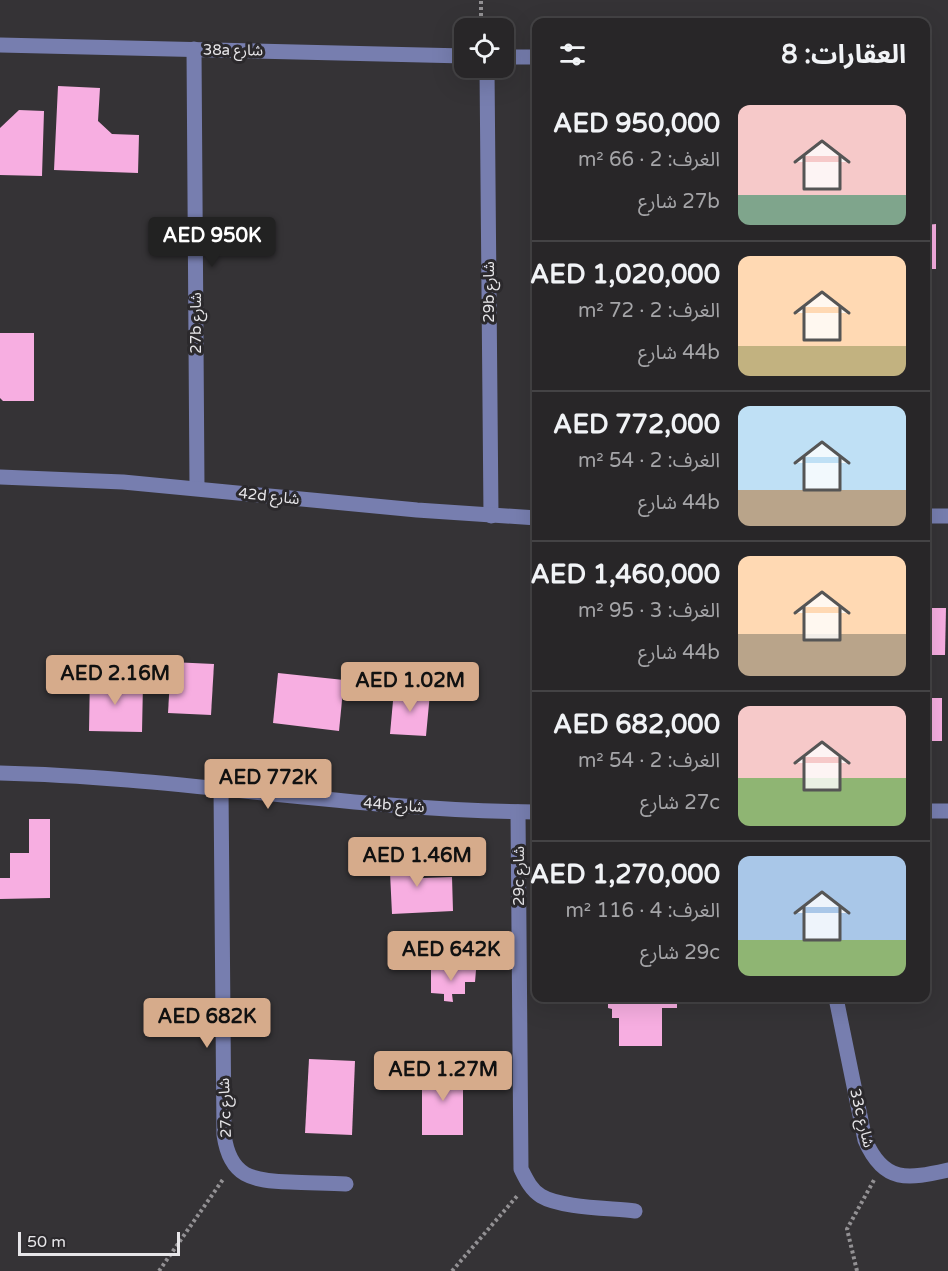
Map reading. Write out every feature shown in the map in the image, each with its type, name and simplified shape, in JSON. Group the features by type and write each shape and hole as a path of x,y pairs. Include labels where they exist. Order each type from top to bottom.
{"street":[{"name":"38a شارع","path":"0,45 454,56"},
{"name":"27b شارع","path":"194,50 197,488"},
{"path":"514,57 532,57"},
{"name":"29b شارع","path":"487,78 491,516"},
{"name":"42d شارع","path":"0,477 123,482 532,518"},
{"path":"930,516 948,516"},
{"name":"44b شارع","path":"0,773 70,775 369,804 532,812"},
{"name":"27c شارع","path":"221,788 224,1135 226,1151 234,1165"},
{"path":"930,811 948,811"},
{"name":"29c شارع","path":"518,812 520,1153 521,1169 528,1183"},
{"name":"33c شارع","path":"837,1002 865,1140 872,1155 882,1167 895,1174 911,1177 948,1170"},
{"path":"234,1165 245,1175 260,1181 346,1184"},
{"path":"528,1183 538,1195 553,1202 635,1211"}],"path":[{"path":"481,18 482,0"},
{"path":"159,1271 234,1165"},
{"path":"857,1271 847,1229 882,1167"},
{"path":"452,1271 528,1183"}],"building":[{"path":"58,86 100,88 98,121 112,134 139,135 138,173 54,170"},
{"path":"19,110 44,111 42,176 0,175 0,128"},
{"path":"936,224 936,269 930,269 930,225"},
{"path":"0,333 34,333 34,401 3,401 0,398"},
{"path":"930,417 932,447 930,447"},
{"path":"930,608 946,608 945,655 930,655"},
{"path":"171,662 214,664 211,715 168,713"},
{"path":"90,672 109,673 109,693 127,693 127,682 143,683 142,732 89,731"},
{"path":"278,673 344,680 339,731 273,723"},
{"path":"394,690 430,693 426,736 390,734"},
{"path":"930,698 942,698 942,741 930,741"},
{"path":"29,819 50,819 50,898 0,899 0,878 10,878 10,853 29,853"},
{"path":"402,851 402,858 413,858 422,870 422,878 452,877 453,911 392,914 389,852"},
{"path":"431,969 476,970 475,982 465,982 465,994 452,994 453,1002 444,1001 444,994 431,993"},
{"path":"608,1002 677,1002 677,1008 662,1008 662,1046 619,1046 619,1018 612,1018 612,1009 608,1008"},
{"path":"309,1059 355,1061 352,1135 305,1133"},
{"path":"463,1068 463,1135 422,1135 422,1069"}]}
